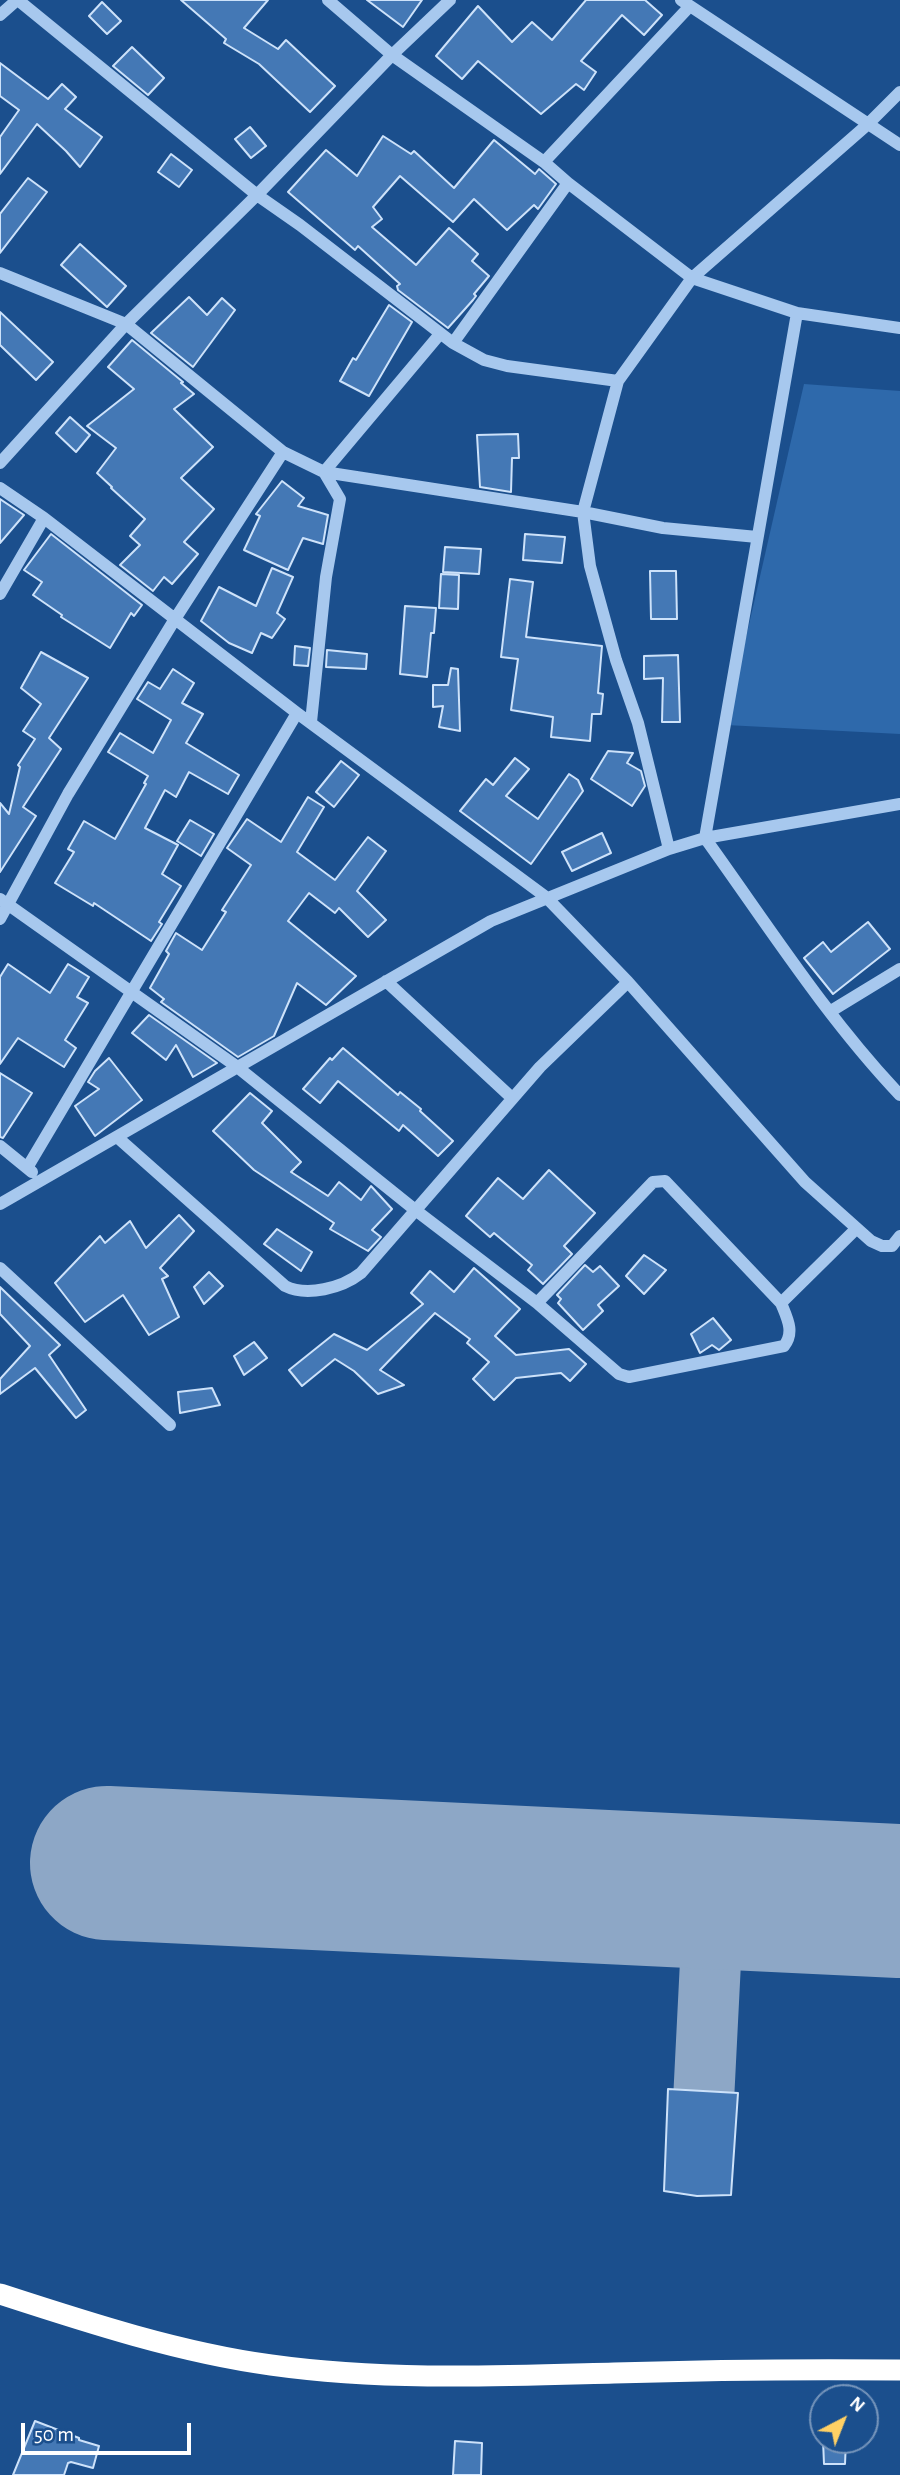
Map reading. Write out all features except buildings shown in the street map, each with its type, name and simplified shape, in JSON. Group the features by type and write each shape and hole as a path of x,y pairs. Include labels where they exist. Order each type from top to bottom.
{"highway":[{"path":"0,2294 90,2323 215,2354 270,2365 327,2371 444,2378 763,2368 900,2370"}],"street":[{"path":"0,15 17,0 257,195 453,343 484,360 507,366 618,382"},
{"path":"328,0 392,55 544,162 692,278 797,313 900,328"},
{"path":"0,463 126,324 257,195 392,55 450,0"},
{"path":"544,162 686,3 900,145"},
{"path":"669,849 638,723 616,660 590,566 583,513 618,382 692,278 867,125 900,92"},
{"path":"453,343 568,183"},
{"path":"0,273 126,324 283,452 324,472 663,528 757,537"},
{"path":"797,313 705,838 873,1067 900,1095"},
{"path":"324,472 440,334"},
{"path":"0,919 4,903 68,793 175,619 283,452"},
{"path":"311,722 326,577 340,499 324,472"},
{"path":"0,488 44,518 297,713 546,897 628,982 805,1182 856,1229 882,1246 892,1246 900,1236"},
{"path":"0,594 44,518"},
{"path":"27,1168 297,713"},
{"path":"0,1204 491,921 669,849 705,838 900,804"},
{"path":"4,903 133,991 236,1066 414,1209 537,1303 607,1366 629,1377 784,1346 791,1331 781,1303 665,1181 659,1180 653,1182 537,1303"},
{"path":"831,1011 900,969"},
{"path":"386,981 512,1098"},
{"path":"117,1137 275,1279 295,1291 338,1286 361,1273 540,1067 628,982"},
{"path":"0,1146 42,1180"},
{"path":"781,1303 856,1229"},
{"path":"0,1268 170,1426"}],"shaded area":[{"path":"804,384 900,391 900,734 726,725"}],"taxiway":[{"path":"704,2091 714,1892"}],"runway":[{"path":"107,1863 900,1901"}]}
